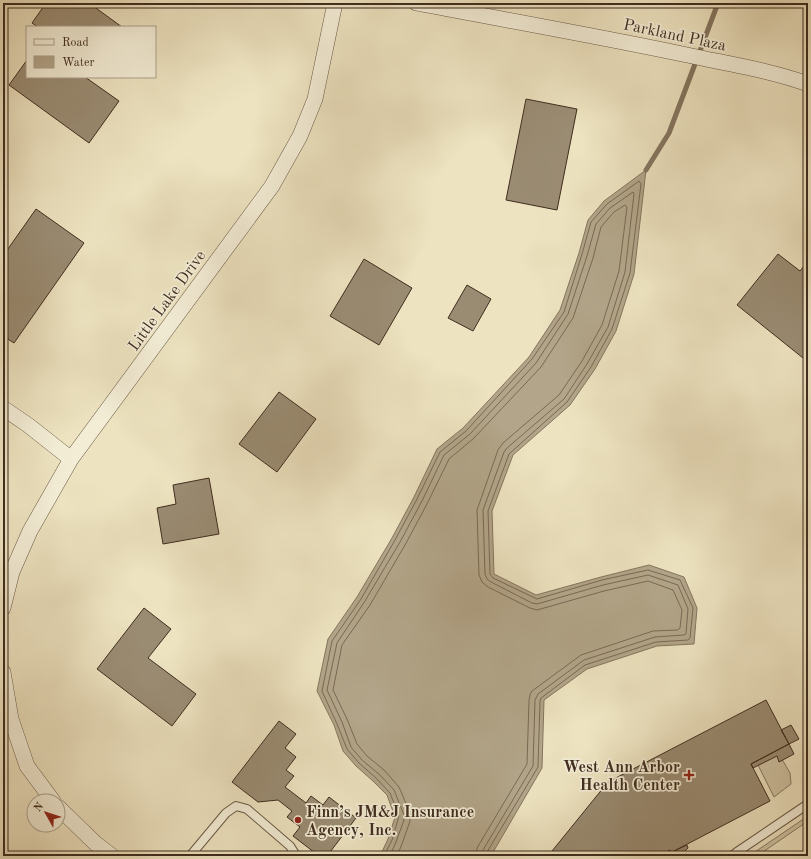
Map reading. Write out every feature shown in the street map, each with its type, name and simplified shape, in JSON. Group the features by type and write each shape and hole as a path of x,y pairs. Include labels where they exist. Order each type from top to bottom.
{"street":[{"name":"Little Lake Drive","path":"3,608 12,572 30,531 71,459 272,186 300,136 315,99 335,3"},
{"name":"Parkland Plaza","path":"416,3 748,67 808,84"},
{"path":"3,408 28,425 71,459"},
{"path":"3,672 11,719 27,766 47,793"},
{"path":"66,815 95,843 112,856"}],"lane":[{"path":"732,856 808,804"},
{"path":"190,856 226,813 236,806 247,809 290,846 295,854 294,856"}],"shaded area":[{"path":"779,754 790,773 791,784 774,797 758,765"},
{"path":"808,816 808,821 757,856 749,856"}],"water":[{"path":"646,170 634,274 616,331 595,369 570,405 513,455 492,511 494,574 536,595 649,565 684,577 697,608 694,644 657,646 587,669 544,700 542,768 492,854 488,856 380,856 388,839 395,817 387,795 356,766 343,751 334,725 317,691 328,639 357,597 392,538 437,449 463,428 529,357 560,310 579,253 588,220 604,201"}],"building":[{"path":"46,3 89,3 121,26 36,26 32,23"},
{"path":"26,61 26,78 86,78 119,101 89,143 9,85"},
{"path":"526,99 577,109 557,210 506,200"},
{"path":"36,209 84,243 14,343 3,336 3,256"},
{"path":"778,254 800,271 808,261 808,362 737,305"},
{"path":"364,259 412,288 379,345 330,316"},
{"path":"467,285 491,299 473,331 448,318"},
{"path":"279,392 316,419 277,472 239,444"},
{"path":"209,478 219,534 163,544 157,508 176,504 173,485"},
{"path":"144,608 171,629 148,658 196,694 172,726 97,669"},
{"name":"West Ann Arbor Health Center","path":"766,700 789,744 751,764 770,801 672,852 669,850 664,856 548,856 608,782"},
{"path":"279,721 296,734 285,748 296,757 286,770 294,776 285,787 306,803 311,796 323,805 329,797 356,818 327,856 319,856 293,836 300,827 287,817 292,811 278,800 258,802 232,782"},
{"path":"791,725 799,739 789,744 781,730"},
{"path":"789,744 794,754 779,762 777,756 753,768 751,764"},
{"path":"687,845 688,848 684,852 689,856 664,856 669,850 672,852"}],"waterway":[{"path":"646,170 669,133 718,3"}],"place":[{"name":"West Ann Arbor Health Center","path":"689,775"},
{"name":"Finn’s JM&J Insurance Agency, Inc.","path":"298,820"}]}
